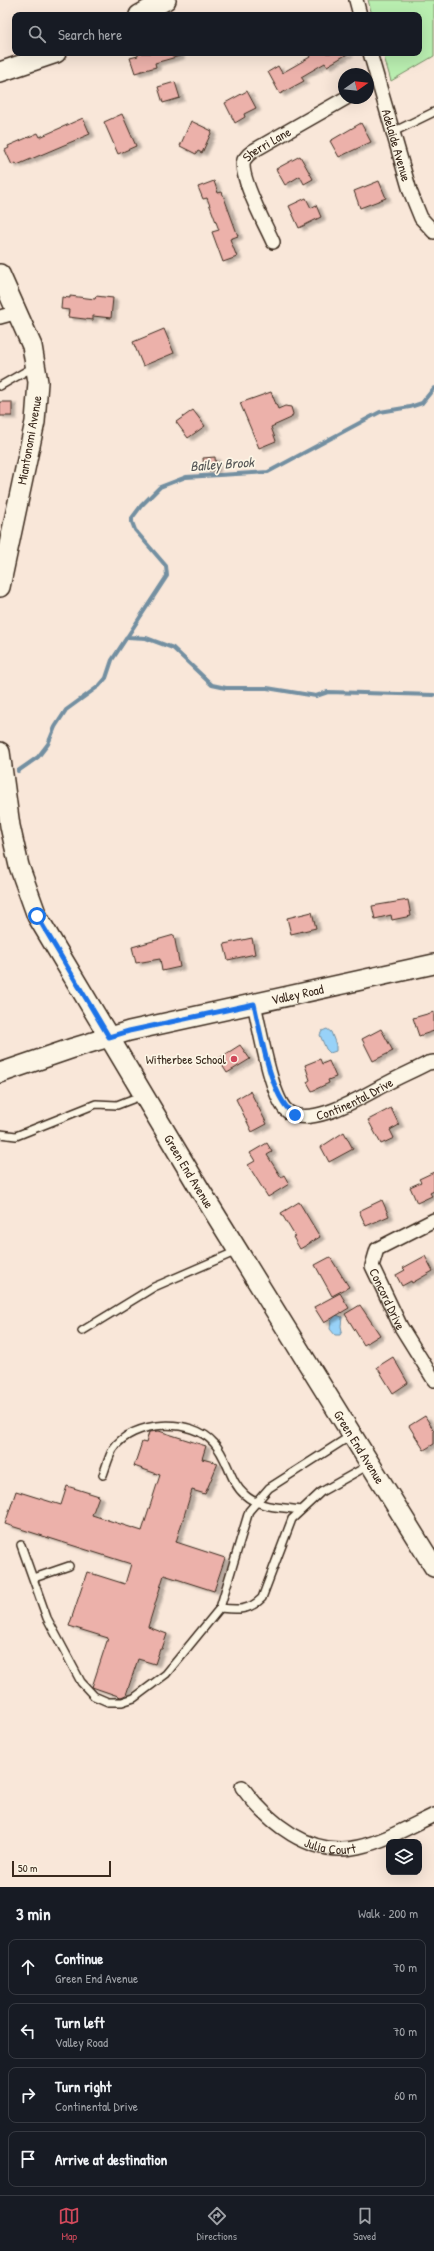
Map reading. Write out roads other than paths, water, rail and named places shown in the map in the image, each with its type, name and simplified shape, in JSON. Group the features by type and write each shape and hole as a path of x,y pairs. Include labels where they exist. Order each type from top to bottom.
{"main road":[{"path":"145,12 166,0"},
{"path":"0,72 47,56"},
{"name":"Miantonomi Avenue","path":"0,274 18,312 37,365 38,382 35,422 0,587"},
{"name":"Green End Avenue","path":"0,752 10,826 19,866 37,916 238,1250 354,1434 434,1567"},
{"name":"Valley Road","path":"0,1073 129,1031 434,964"}],"street":[{"path":"356,0 359,12"},
{"name":"Adelaide Avenue","path":"370,56 371,68"},
{"name":"Adelaide Avenue","path":"374,87 394,132 410,191 421,218 434,232"},
{"name":"Sherri Lane","path":"274,242 247,181 243,167 244,159 253,151 338,103"},
{"path":"0,317 18,312"},
{"name":"Continental Drive","path":"254,1004 276,1092 286,1109 295,1115 309,1116 334,1110 363,1098 384,1085 428,1063 434,1062"},
{"name":"Concord Drive","path":"434,1220 377,1250 372,1266 401,1327 434,1380"},
{"name":"Julia Court","path":"242,1787 255,1804 276,1825 300,1839 329,1849 356,1848 386,1839 434,1815"}],"lane":[{"path":"394,132 434,112"},
{"path":"0,386 37,365"},
{"path":"0,1134 16,1136 96,1104 117,1105 144,1095"},
{"path":"82,1331 154,1287 238,1250"},
{"path":"103,1475 113,1449 127,1436 147,1428 165,1425 202,1431 215,1443 224,1458 234,1482 245,1495 256,1503 300,1510"},
{"path":"21,1545 47,1618 81,1682 94,1696 108,1702 122,1702 134,1698 166,1674 220,1608 249,1511 269,1488 354,1434"},
{"path":"220,1608 244,1610 254,1606 262,1598 292,1519 321,1492 371,1464"},
{"path":"34,1578 69,1566"}],"water":[{"path":"327,1029 331,1032 336,1045 336,1051 330,1053 326,1049 320,1035 322,1031"},
{"path":"336,1315 342,1317 342,1331 340,1335 335,1335 330,1329 331,1321"}],"waterway":[{"name":"Bailey Brook","path":"18,771 38,757 48,744 55,727 66,710 99,686 106,678 112,660 167,576 166,566 135,530 132,522 132,518 141,506 160,487 186,477 268,472 380,412 410,407 422,403 434,388"},
{"path":"127,637 146,638 173,648 212,685 226,688 267,688 316,696 328,692 434,695"}],"place":[{"name":"Witherbee School","path":"234,1059"}]}
